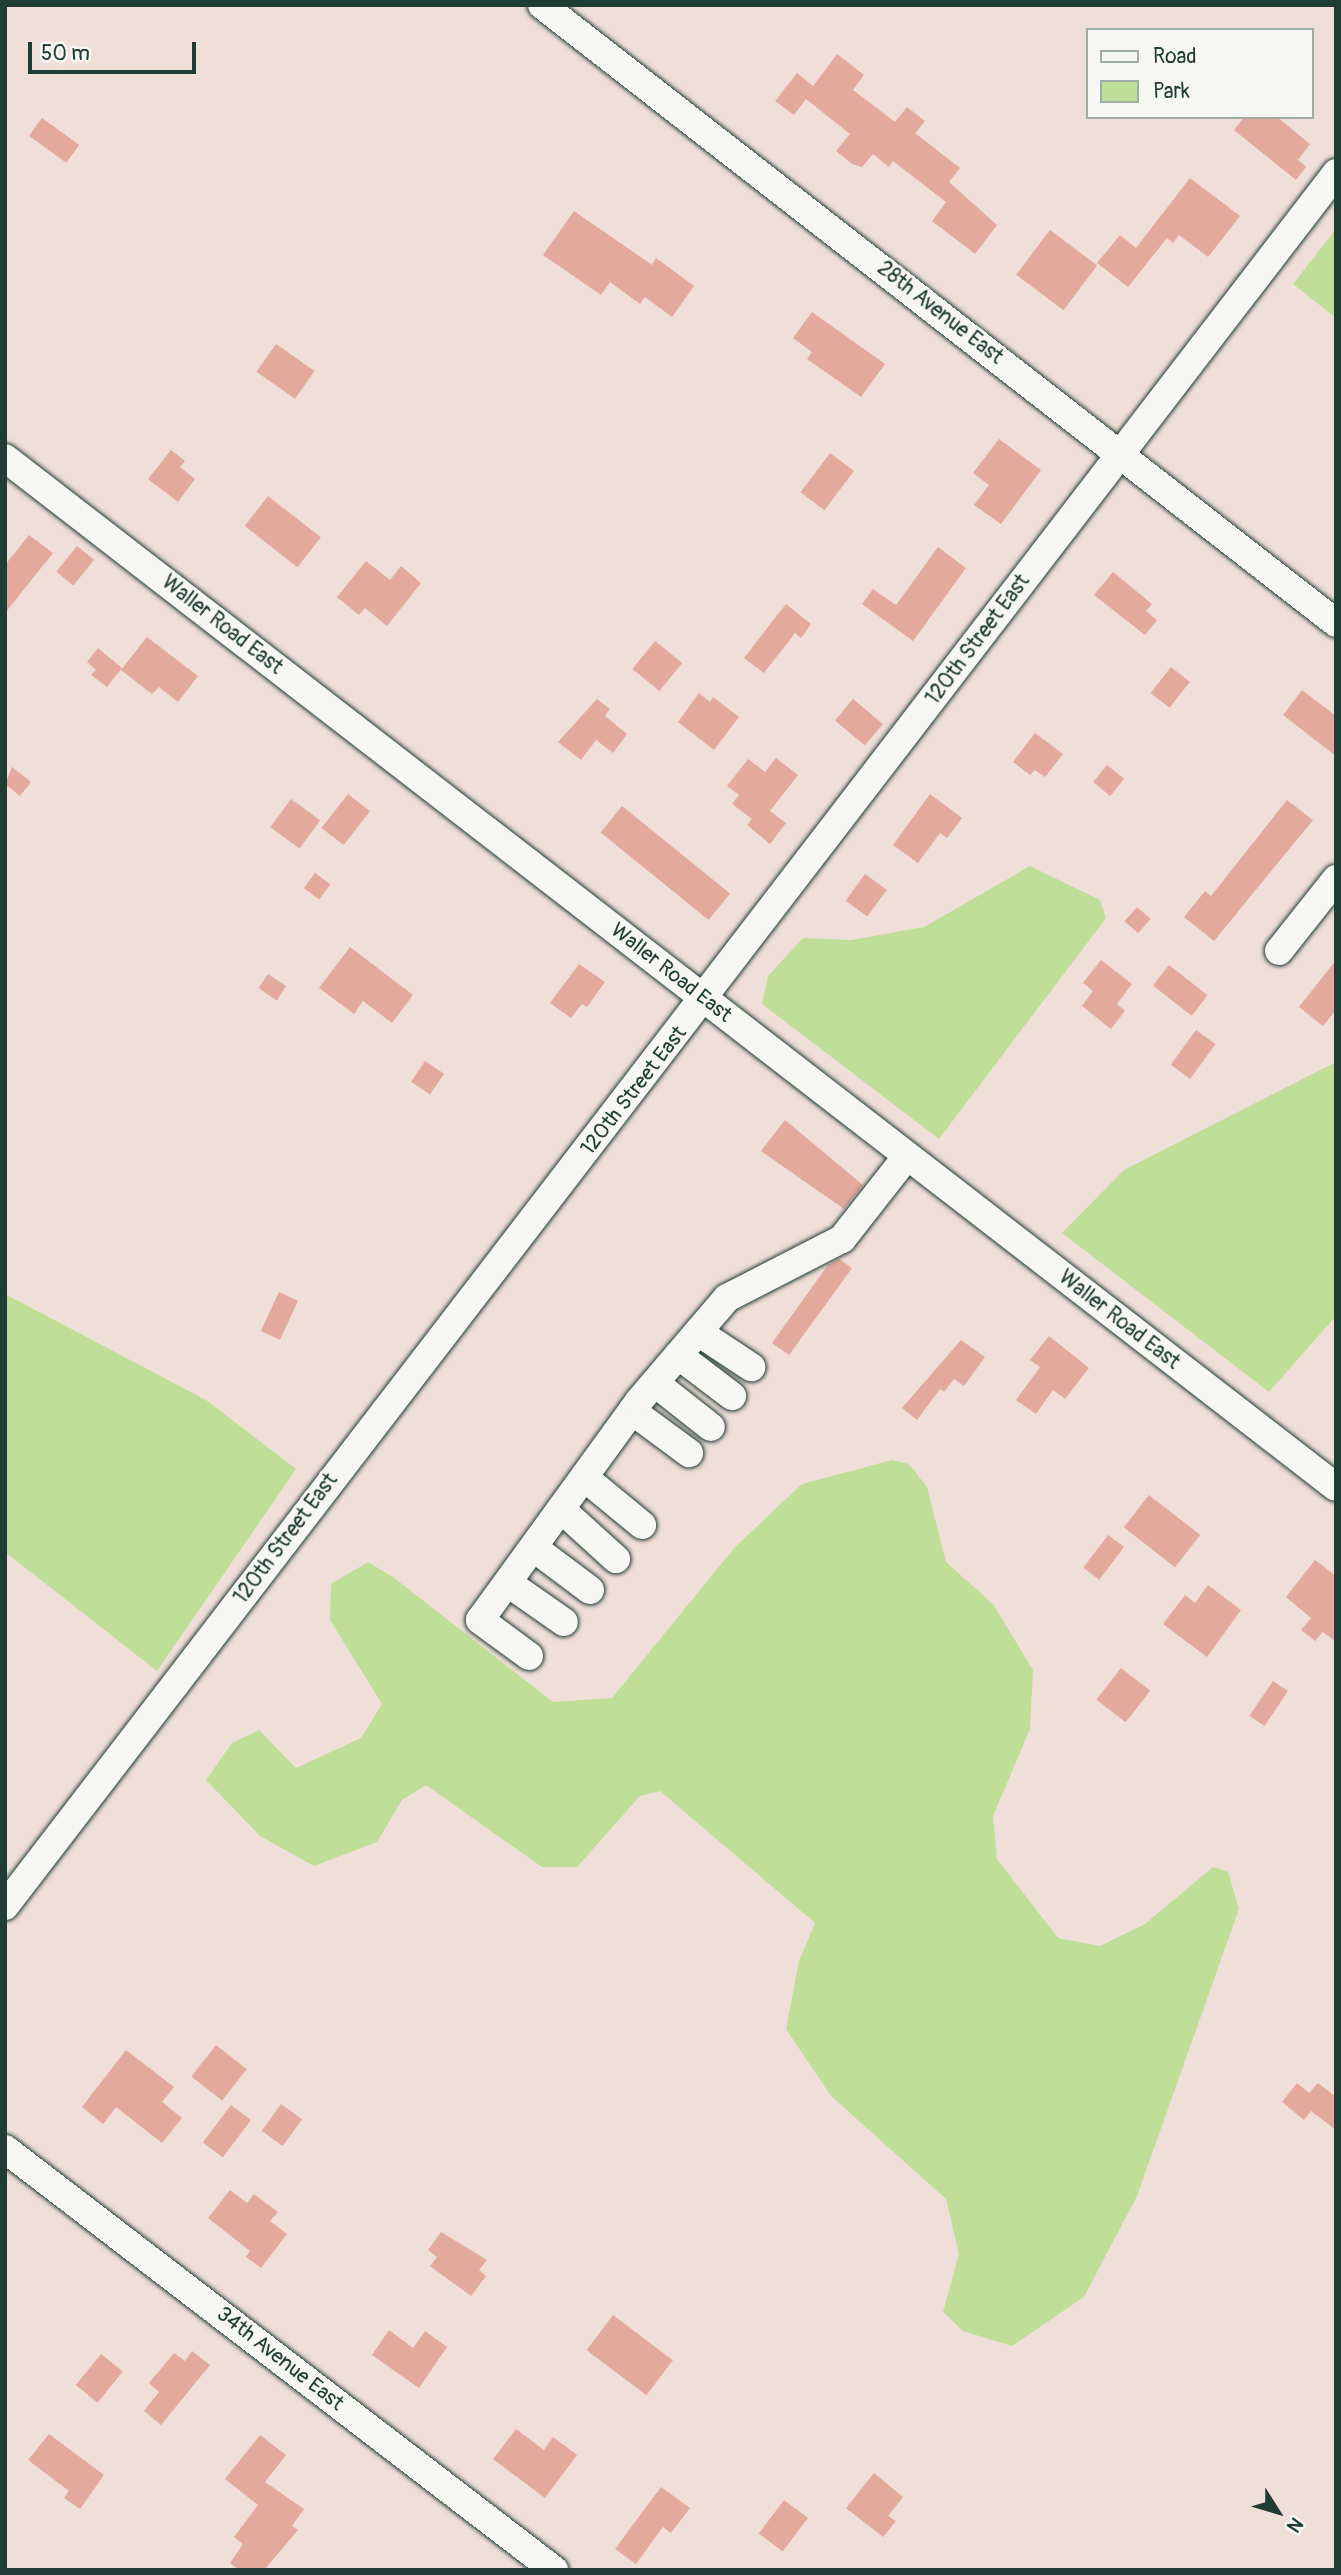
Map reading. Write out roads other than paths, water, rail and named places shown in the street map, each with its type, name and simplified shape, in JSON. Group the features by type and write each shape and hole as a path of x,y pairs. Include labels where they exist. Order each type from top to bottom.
{"street":[{"name":"28th Avenue East","path":"542,5 1121,452 1336,623"},
{"name":"120th Street East","path":"5,1906 705,999 1336,173"},
{"name":"Waller Road East","path":"5,458 1336,1487"},
{"path":"1279,951 1336,879"},
{"path":"529,1656 480,1620 632,1411 727,1298 842,1239 907,1156"},
{"path":"698,1332 751,1367"},
{"path":"678,1355 732,1396"},
{"path":"654,1383 711,1427"},
{"path":"632,1411 689,1453"},
{"path":"585,1478 642,1525"},
{"path":"562,1510 617,1559"},
{"path":"534,1548 590,1590"},
{"path":"508,1583 564,1622"},
{"name":"34th Avenue East","path":"5,2149 554,2570"}]}
